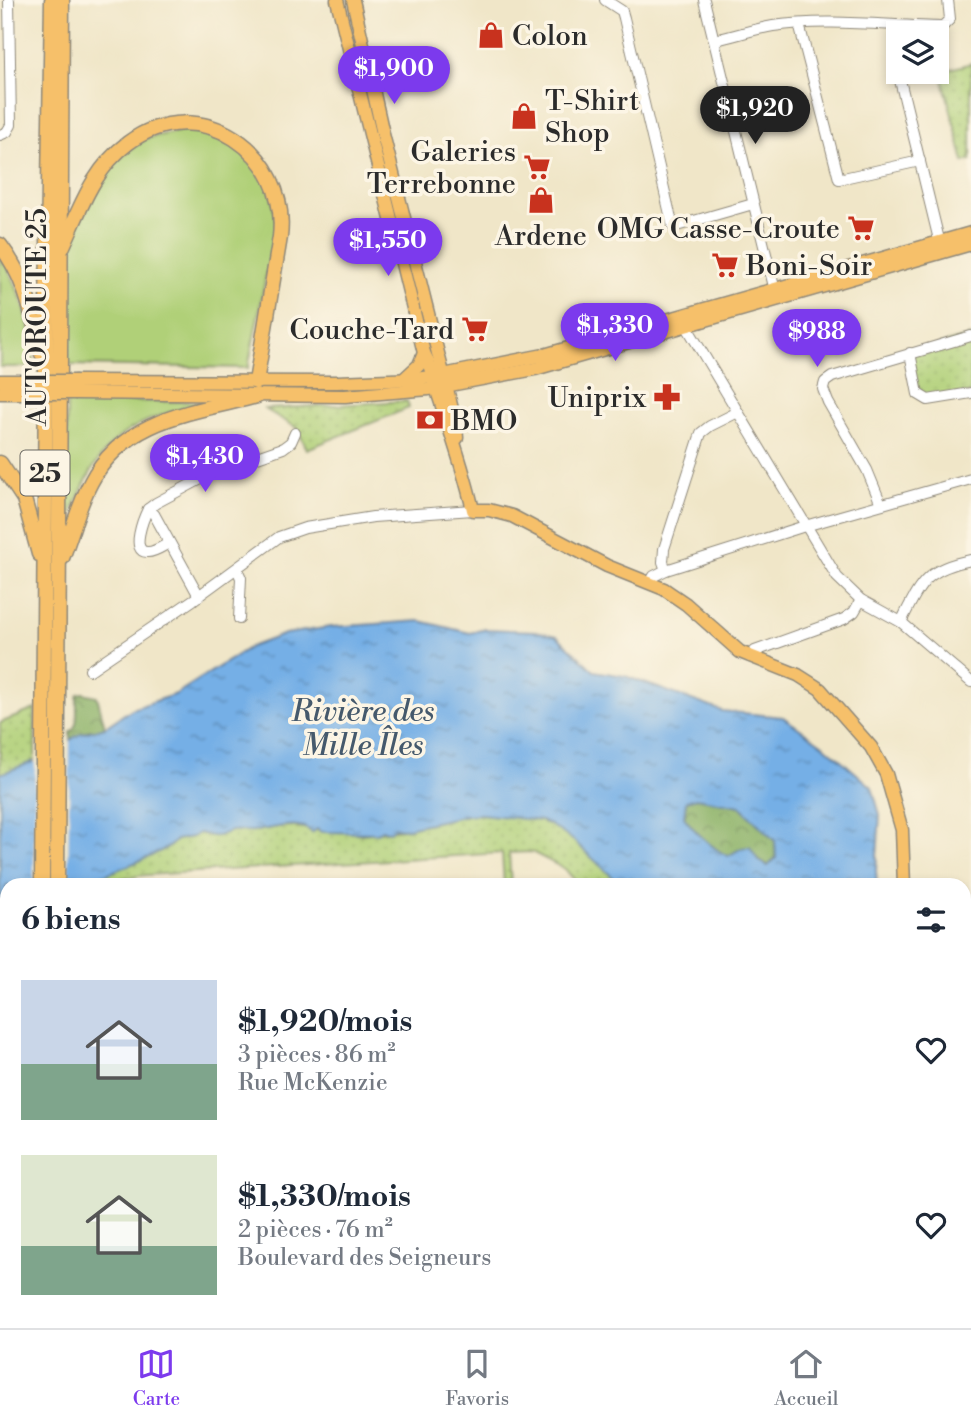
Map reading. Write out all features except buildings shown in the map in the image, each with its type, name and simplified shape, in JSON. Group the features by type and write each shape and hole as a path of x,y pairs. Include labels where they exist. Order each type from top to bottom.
{"highway":[{"name":"AUTOROUTE 25","path":"42,878 50,0"},
{"name":"AUTOROUTE 25","path":"57,878 62,0"},
{"path":"59,566 92,479 124,442 170,417 256,389 280,237 281,209 267,169 236,139 212,128 185,124 161,127 133,139 113,157 90,186 61,250"},
{"path":"0,246 12,262 25,289 46,368"},
{"path":"0,463 24,499 44,578"},
{"path":"0,1232 0,1240"},
{"path":"0,1277 0,1299"}],"main road":[{"path":"337,0 424,353 456,425 459,456 472,510 486,509 512,516 607,566 676,596 726,642 750,657 797,675 818,687 876,754 891,786 902,826 904,878"},
{"path":"353,0 439,382"},
{"path":"941,248 971,233"},
{"path":"0,381 25,387 256,389 371,395 439,382 527,371 776,294 941,248 971,244"},
{"path":"405,378 419,365 424,353"},
{"path":"256,389 405,378 439,382"},
{"path":"0,393 25,387"}],"street":[{"path":"0,135 7,132 11,125 9,0"},
{"path":"605,0 622,12 624,18 673,227 753,204"},
{"path":"704,0 776,294"},
{"path":"948,0 948,21"},
{"path":"799,24 839,179 920,161"},
{"path":"715,40 772,26 886,26"},
{"path":"901,84 941,248"},
{"path":"684,321 837,576 861,600 901,622 971,682"},
{"path":"881,503 867,470 828,402 823,389 825,382 832,377 971,335"},
{"path":"910,353 918,394 928,400 971,393"},
{"path":"666,570 663,562 664,550 701,433 738,412"},
{"path":"169,543 150,552 139,547 139,536 148,509 156,502 214,472 283,448 291,442 295,433"},
{"path":"650,583 653,577 666,570 881,503 971,480"},
{"path":"148,509 154,514 199,596"},
{"path":"90,670 199,596 273,540 301,529 373,517 472,510"},
{"path":"901,622 917,590 929,575 971,560"},
{"path":"237,569 241,578 239,619"},
{"path":"750,657 755,651 844,619 855,612 861,600"}],"green space":[{"path":"971,63 971,160 964,162 944,84 949,84 949,70"},
{"path":"185,130 226,138 245,151 270,183 276,224 248,368 67,365 71,249 79,221 110,167 129,150 147,138"},
{"path":"0,254 14,281 29,322 34,367 0,367"},
{"path":"971,336 971,393 928,400 918,394 910,353"},
{"path":"67,400 207,402 151,419 115,441 89,475 65,529"},
{"path":"407,401 409,408 307,449 297,428 265,409"},
{"path":"78,694 97,696 105,727 90,730 70,740 70,732 77,719"},
{"path":"35,709 35,761 0,774 0,723"},
{"path":"696,798 740,806 775,841 776,858 769,866 742,848 728,856 716,849 684,817 686,801"},
{"path":"467,815 525,818 551,825 583,848 614,878 573,878 565,869 532,852 509,853 511,878 504,878 502,853 96,878 149,857 176,840 199,833 216,836 232,831 258,831 290,826 362,834 403,829"}],"water":[{"name":"Rivière des Mille Îles","path":"420,621 470,633 485,629 535,631 557,636 594,671 625,676 722,711 783,717 826,747 872,787 880,815 876,878 614,878 574,841 550,825 541,821 481,814 377,833 321,832 317,829 312,833 299,826 284,826 232,831 214,836 199,833 176,840 149,857 97,878 0,878 0,774 35,761 80,734 105,727 132,709 176,694 250,647 285,634 331,627","holes":["696,798 740,806 775,841 776,858 768,866 758,860 750,847 742,848 728,856 704,839 684,817 686,801"]}],"pier":[{"path":"70,736 68,878 34,878 35,757"}],"place":[{"name":"Colon","path":"491,35"},
{"name":"T-Shirt Shop","path":"524,116"},
{"name":"Galeries Terrebonne","path":"537,167"},
{"name":"Ardene","path":"541,200"},
{"name":"OMG Casse-Croute","path":"861,228"},
{"name":"Boni-Soir","path":"725,265"},
{"name":"Couche-Tard","path":"475,329"},
{"name":"Uniprix","path":"667,397"},
{"name":"BMO","path":"430,420"}]}
